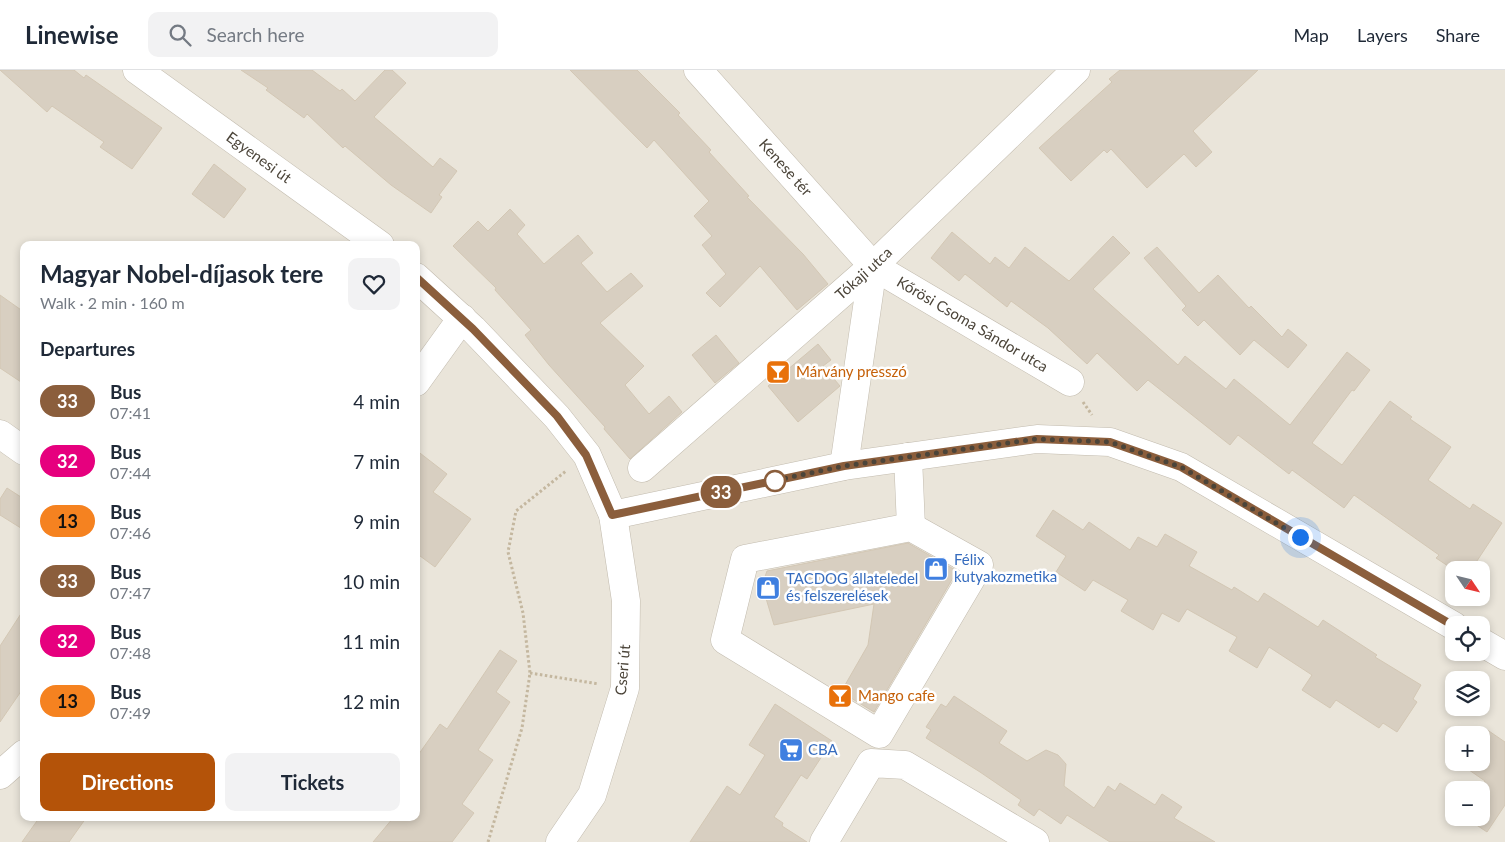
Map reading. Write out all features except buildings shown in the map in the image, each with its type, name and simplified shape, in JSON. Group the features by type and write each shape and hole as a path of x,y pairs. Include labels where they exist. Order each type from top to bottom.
{"street":[{"name":"Egyenesi út","path":"137,70 374,241"},
{"name":"Kenese tér","path":"698,70 873,266"},
{"name":"Tókaji utca","path":"642,468 873,266 1076,70"},
{"name":"Kőrösi Csoma Sándor utca","path":"873,266 1070,382"},
{"path":"844,466 873,266"},
{"path":"420,281 462,318 557,416 586,455 612,515 844,466 1037,439 1110,442 1181,467 1445,621"},
{"path":"420,376 462,318"},
{"path":"0,434 20,448"},
{"path":"908,457 911,526"},
{"name":"Cseri út","path":"560,842 592,795 625,688 626,601 612,515"},
{"path":"911,526 979,565 879,734 725,640 745,559 911,526"},
{"path":"1490,647 1505,656"},
{"path":"0,775 20,758"},
{"path":"824,842 871,763 905,765 1035,842"}],"path":[{"path":"1070,382 1110,442"},
{"path":"488,842 522,728 530,673 523,613 508,552 516,511 586,455"},
{"path":"530,673 625,688"}],"shaded area":[{"path":"0,70 1505,70 1505,842 0,842"}],"bus line":[{"name":"33","path":"420,281 473,329 557,416 586,455 612,515 844,466 1037,439 1110,442 1181,467 1445,621"}],"place":[{"name":"Márvány presszó","path":"778,372"},
{"name":"Félix kutyakozmetika","path":"936,569"},
{"name":"TACDOG állateledel és felszerelések","path":"768,588"},
{"name":"Mango cafe","path":"840,696"},
{"name":"CBA","path":"791,750"}],"route":[{"path":"775,481 767,482 844,466 1037,439 1110,442 1181,467 1300,537"}]}
